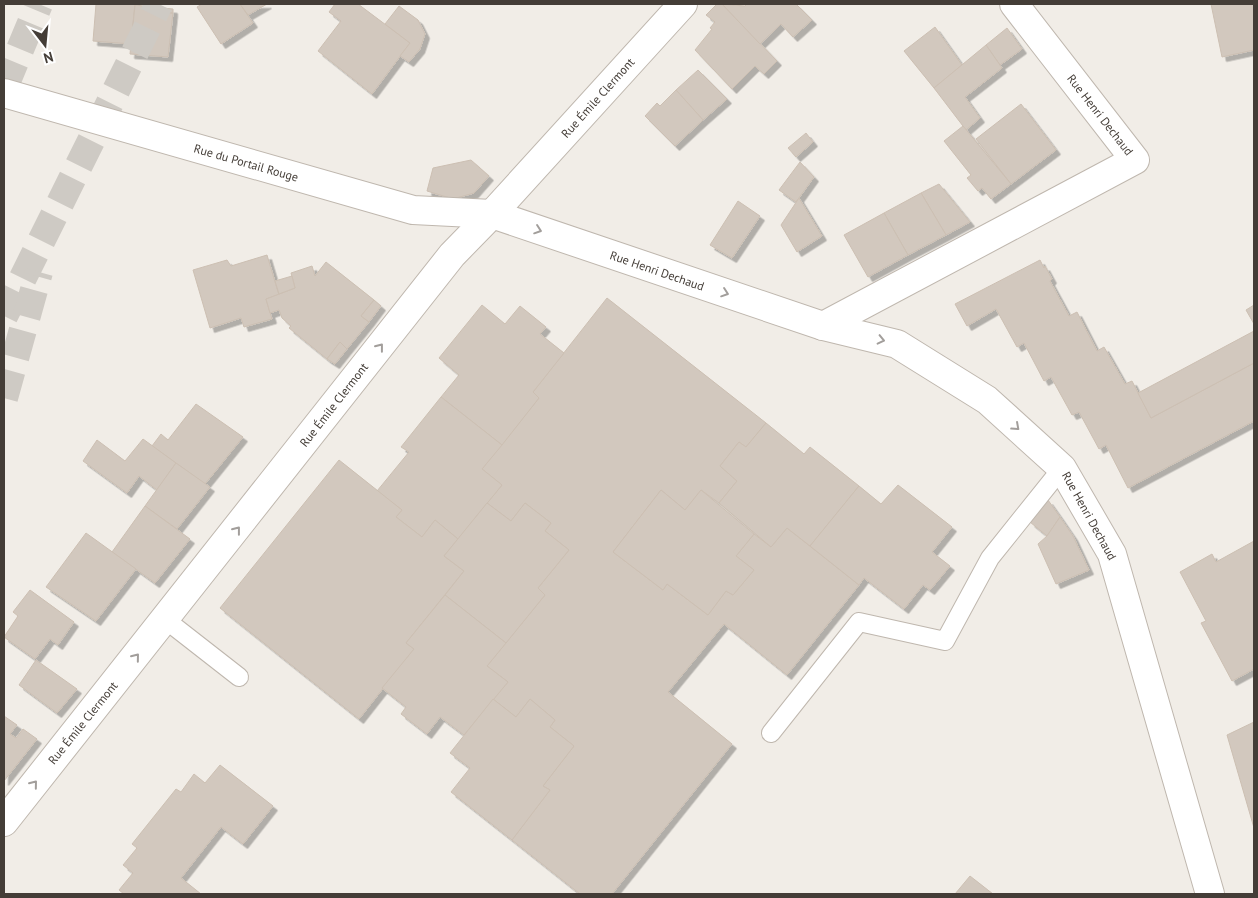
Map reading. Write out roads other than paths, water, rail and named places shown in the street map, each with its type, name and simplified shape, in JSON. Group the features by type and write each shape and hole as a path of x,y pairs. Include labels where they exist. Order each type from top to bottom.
{"street":[{"name":"Rue Émile Clermont","path":"4,822 166,620 452,255 492,214 683,4"},
{"name":"Rue Henri Dechaud","path":"823,326 1135,160 1014,4"},
{"name":"Rue du Portail Rouge","path":"4,93 413,210 492,214"},
{"name":"Rue Henri Dechaud","path":"492,214 823,326 897,344 987,400 1062,468 1112,554 1210,894"}],"lane":[{"path":"771,733 860,622 945,641 990,558 1062,468"},
{"path":"166,620 239,677"}],"tunnel":[{"path":"4,88 39,4"},
{"path":"4,316 159,4"},
{"path":"4,398 39,272"}]}
